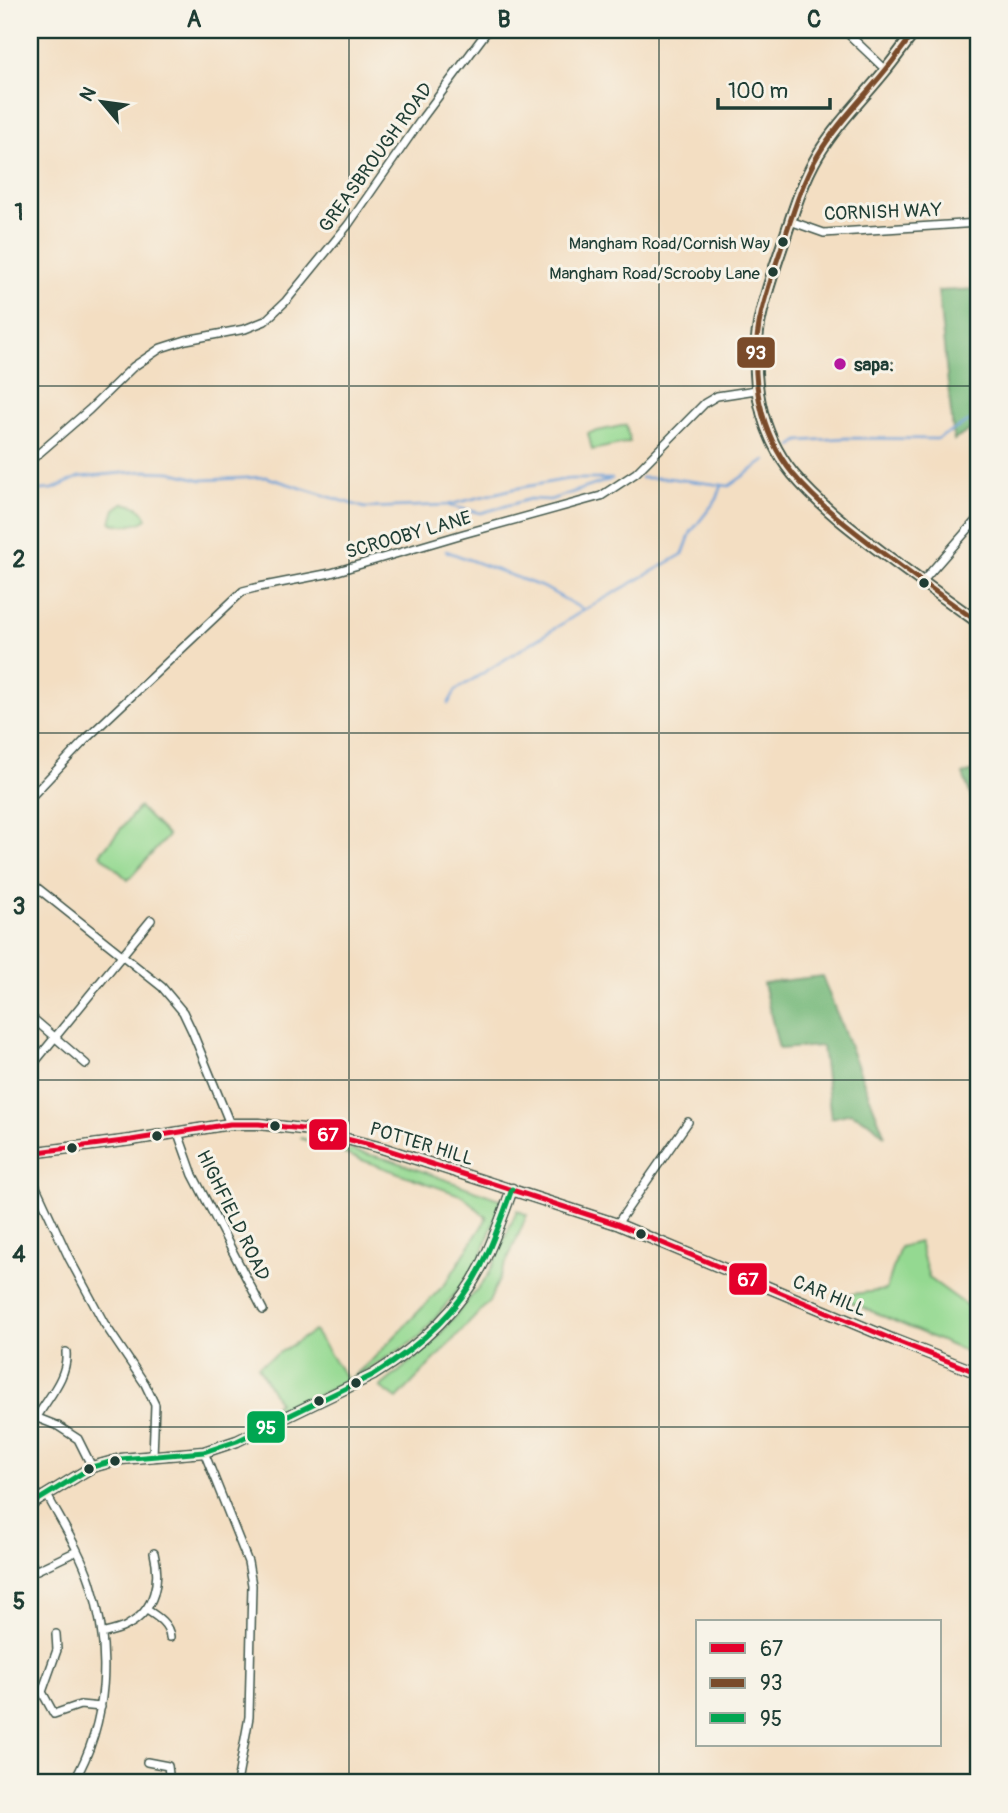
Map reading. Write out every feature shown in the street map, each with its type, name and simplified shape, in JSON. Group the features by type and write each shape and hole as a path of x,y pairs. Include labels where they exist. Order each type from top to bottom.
{"main road":[{"path":"916,30 817,157 802,190 759,323 755,352 756,390 764,421 777,451 793,473 838,519 978,622"},
{"name":"POTTER HILL","path":"30,1153 230,1124 259,1124 311,1130 382,1148 512,1189"},
{"path":"30,1506 92,1467 121,1459 204,1452 221,1447 373,1375 393,1362 424,1339 454,1307 481,1267 512,1189"},
{"name":"CAR HILL","path":"512,1189 617,1224 978,1373"}],"street":[{"name":"GREASBROUGH ROAD","path":"30,461 89,410 133,367 162,348 186,340 245,329 265,321 286,302 348,225 488,30"},
{"path":"844,30 886,71"},
{"name":"CORNISH WAY","path":"790,221 824,233 978,223"},
{"name":"SCROOBY LANE","path":"30,798 87,738 243,592 331,573 601,496 643,467 705,403 717,396 756,390"},
{"path":"922,582 978,518"},
{"path":"30,882 162,987 183,1012 230,1124"},
{"path":"30,1069 151,920"},
{"path":"30,1016 86,1063"},
{"path":"617,1224 688,1122"},
{"name":"HIGHFIELD ROAD","path":"178,1133 193,1175 262,1310"},
{"path":"30,1174 69,1258 104,1323 145,1384 155,1405 153,1456"},
{"path":"66,1352 67,1363 63,1376 33,1416 69,1432 78,1439 92,1467"},
{"path":"204,1452 248,1562 252,1585 249,1717 237,1783"},
{"path":"47,1495 90,1582 105,1654 101,1707 94,1739 84,1765 73,1783"},
{"path":"30,1560 35,1571 77,1551"},
{"path":"102,1634 127,1626 147,1610 157,1584 154,1553"},
{"path":"147,1610 170,1629 170,1637"},
{"path":"56,1634 57,1650 42,1692 54,1714 80,1705 101,1707"},
{"path":"147,1762 168,1766 170,1783"}],"green space":[{"path":"978,289 978,425 954,440 938,291"},
{"path":"626,425 630,442 592,450 588,433"},
{"path":"123,503 138,507 147,519 129,525 111,522 115,509"},
{"path":"978,770 978,816 963,774"},
{"path":"139,807 168,836 128,880 100,854"},
{"path":"822,976 885,1136 871,1123 851,1113 831,1118 822,1046 779,1049 763,983"},
{"path":"300,1138 391,1160 502,1200 477,1267 419,1338 348,1381 375,1357 446,1283 487,1218 463,1196"},
{"path":"517,1210 527,1215 489,1302 397,1399 380,1387 431,1345 488,1276"},
{"path":"919,1242 929,1278 973,1310 978,1306 978,1357 836,1296 886,1290 900,1247"},
{"path":"314,1331 348,1381 258,1424 278,1402 258,1366"}],"waterway":[{"path":"792,446 799,441 846,438 937,439 978,417"},
{"path":"641,478 668,478 729,486 766,460"},
{"path":"30,491 53,489 79,477 145,471 171,472 202,480 266,477 365,508 448,505 568,479 612,479"},
{"path":"450,506 481,513 530,499 550,500 609,480"},
{"path":"448,704 456,690 584,610 683,554 691,532 717,499 722,485"},
{"path":"446,551 545,588 584,610"}],"transit line":[{"name":"93","path":"916,30 833,133 807,176 790,220 761,314 756,344 757,384 765,422 772,440 781,458 803,485 860,536 978,622"},
{"name":"67","path":"30,1153 230,1124 259,1124 311,1130 382,1148 617,1224 978,1373"},
{"name":"95","path":"30,1505 92,1467 121,1459 204,1452 237,1441 373,1375 435,1328 461,1298 482,1265 512,1189"}],"place":[{"name":"Mangham Road/Cornish Way","path":"783,242"},
{"name":"Mangham Road/Scrooby Lane","path":"773,272"},
{"name":"sapa:","path":"840,364"}]}
